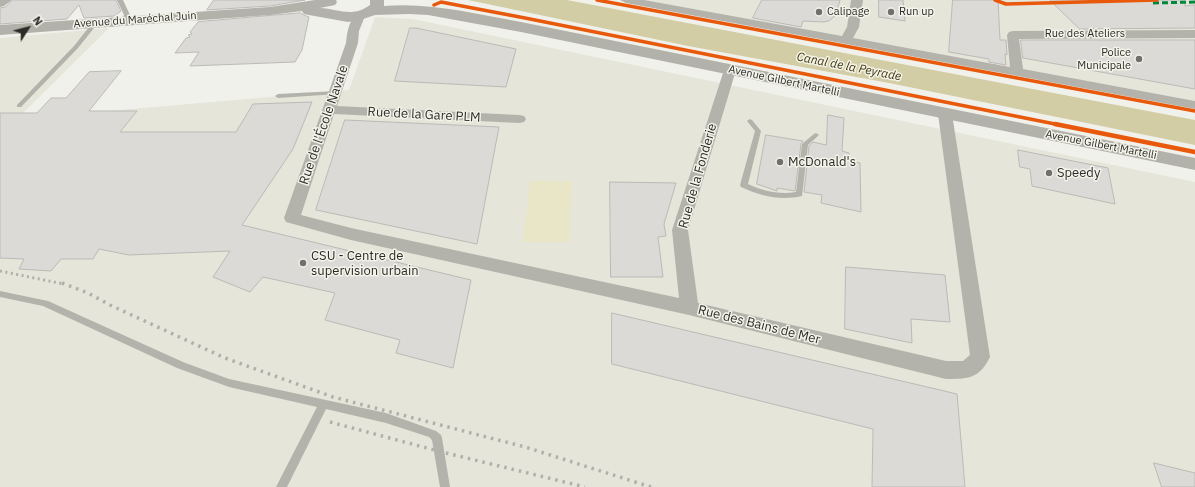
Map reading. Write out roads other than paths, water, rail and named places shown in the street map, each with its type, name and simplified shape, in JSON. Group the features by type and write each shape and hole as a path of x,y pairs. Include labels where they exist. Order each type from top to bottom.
{"main road":[{"name":"Avenue du Maréchal Juin","path":"0,30 270,11 331,5 344,17 371,7"},
{"name":"Avenue Gilbert Martelli","path":"371,7 434,5 473,11 1195,156"},
{"name":"Avenue Gilbert Martelli","path":"371,7 453,14 1195,164"}],"street":[{"path":"0,4 6,0"},
{"path":"626,0 1195,105"},
{"path":"846,40 853,26 857,0"},
{"name":"Rue de l'École Navale","path":"292,218 336,93 352,43 353,31 371,7"},
{"path":"344,17 353,31"},
{"name":"Rue des Ateliers","path":"1017,72 1013,34 1195,34"},
{"name":"Rue de la Fonderie","path":"689,308 680,230 730,70"},
{"name":"Rue de la Gare PLM","path":"330,110 519,119"},
{"name":"Rue des Bains de Mer","path":"292,218 350,234 689,308 946,370 968,370 980,357 944,114"}],"lane":[{"path":"120,0 127,15 123,21"},
{"path":"19,106 76,47 95,23"},
{"path":"278,96 336,93"},
{"path":"750,121 758,131 744,185 753,190 788,197 800,194 805,144 816,135"},
{"path":"0,294 45,303 180,365 229,383 386,418 432,434 437,438 445,487"},
{"path":"281,487 324,404"}],"water":[{"name":"Canal de la Peyrade","path":"468,0 567,0 1195,120 1195,145 889,83 688,46"}],"railway":[{"path":"0,271 64,284"},
{"path":"62,283 88,293 110,305 225,358 333,397 525,447 651,487"},
{"path":"330,422 438,451 585,487"}],"place":[{"name":"Calipage","path":"819,12"},
{"name":"Run up","path":"891,12"},
{"name":"Police Municipale","path":"1139,59"},
{"name":"McDonald's","path":"780,162"},
{"name":"Speedy","path":"1049,173"},
{"name":"CSU - Centre de supervision urbain","path":"303,263"}]}
